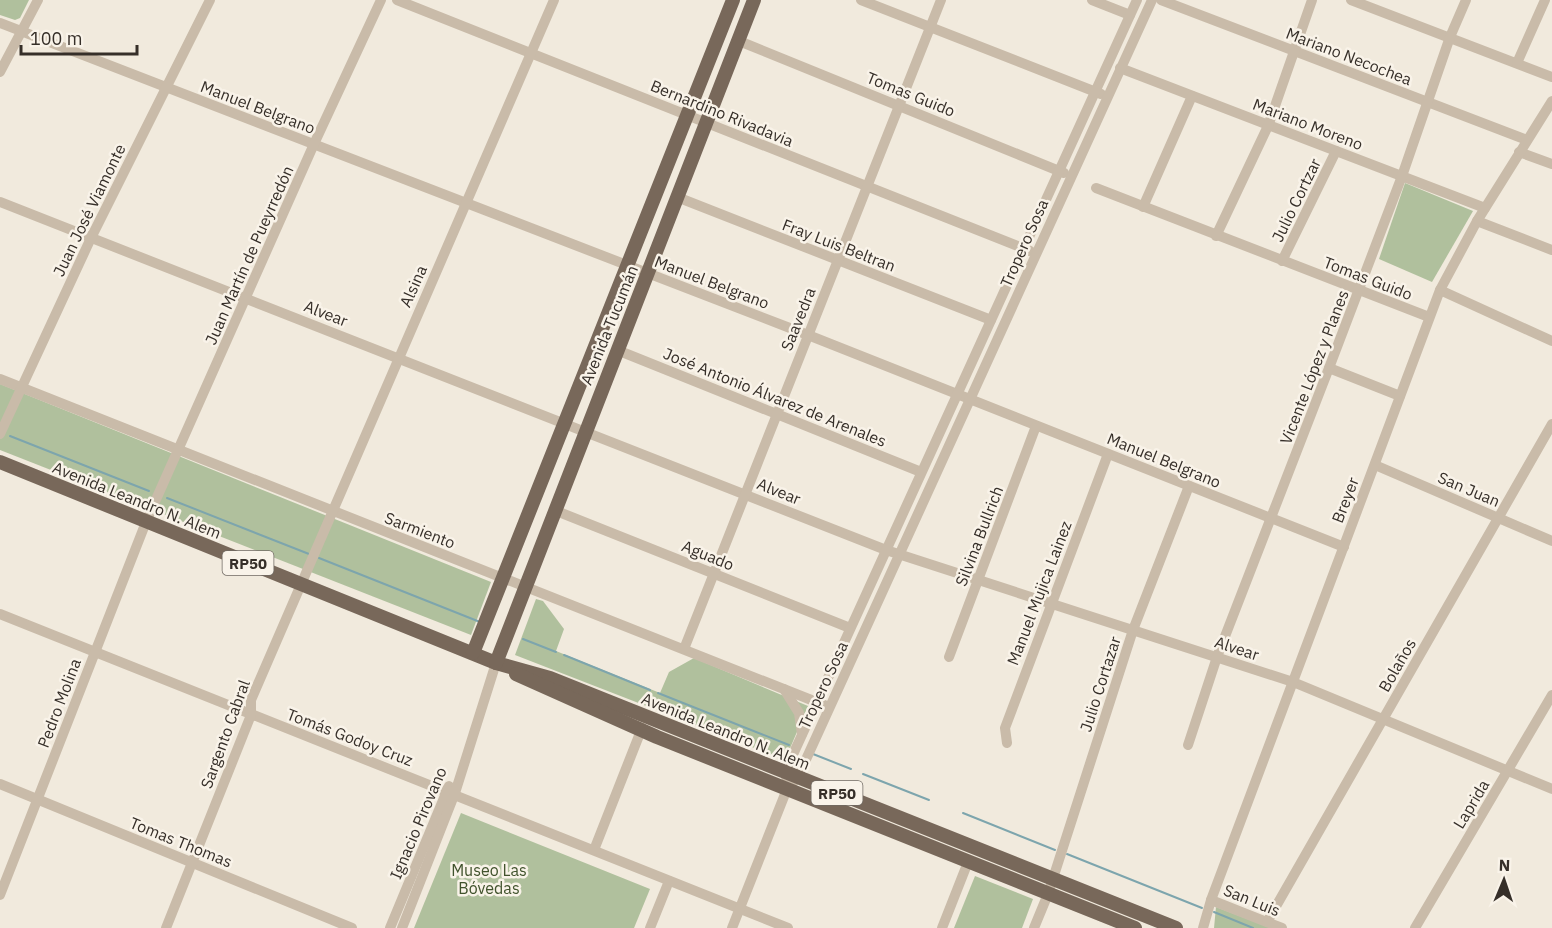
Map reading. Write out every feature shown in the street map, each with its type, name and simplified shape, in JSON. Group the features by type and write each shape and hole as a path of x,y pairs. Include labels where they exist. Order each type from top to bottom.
{"main road":[{"name":"Avenida Tucumán","path":"473,653 733,0"},
{"name":"Avenida Tucumán","path":"496,663 754,0"},
{"name":"Avenida Leandro N. Alem","path":"0,462 473,653 532,683 642,728 657,737 1135,928"},
{"name":"Avenida Leandro N. Alem","path":"496,663 549,678 1176,928"}],"street":[{"path":"0,72 38,0"},
{"name":"Juan José Viamonte","path":"0,434 20,387 92,238 210,0"},
{"name":"Juan Martín de Pueyrredón","path":"146,522 314,144 381,0"},
{"name":"Bernardino Rivadavia","path":"397,0 1036,253"},
{"name":"Alsina","path":"300,584 554,0"},
{"path":"861,0 1107,97"},
{"name":"Saavedra","path":"684,649 941,0"},
{"path":"1092,0 1130,15"},
{"name":"Tropero Sosa","path":"787,789 802,734 1137,0"},
{"name":"Tropero Sosa","path":"792,775 829,707 900,555 1152,0"},
{"name":"Mariano Necochea","path":"1161,0 1527,140"},
{"path":"1216,236 1268,126 1312,0"},
{"path":"1351,0 1552,77"},
{"name":"Vicente López y Planes","path":"1188,745 1217,657 1359,291 1402,176 1449,37 1466,0"},
{"path":"1516,63 1545,0"},
{"name":"Manuel Belgrano","path":"0,23 808,335 1344,547"},
{"name":"Tomas Guido","path":"739,41 1071,176"},
{"name":"Mariano Moreno","path":"1120,68 1485,208"},
{"path":"1143,207 1192,96"},
{"name":"Breyer","path":"1203,928 1211,900 1375,465 1428,317 1477,221 1552,101"},
{"name":"Julio Cortzar","path":"1282,261 1336,151"},
{"path":"1520,152 1552,164"},
{"name":"Tomas Guido","path":"1096,188 1428,317"},
{"name":"Fray Luis Beltran","path":"677,197 991,320"},
{"name":"Alvear","path":"0,202 886,550 1293,682 1552,789"},
{"path":"1477,221 1552,250"},
{"path":"1440,290 1552,341"},
{"name":"José Antonio Álvarez de Arenales","path":"617,350 921,472"},
{"path":"1329,368 1400,396"},
{"name":"Sarmiento","path":"0,379 829,707"},
{"name":"Bolaños","path":"1267,922 1552,424"},
{"name":"Silvina Bullrich","path":"949,657 1036,426"},
{"name":"Manuel Mujica Lainez","path":"1006,743 1005,728 1050,603 1108,454"},
{"name":"San Juan","path":"1375,465 1552,541"},
{"name":"Julio Cortazar","path":"1034,928 1053,879 1133,630 1190,486"},
{"name":"Aguado","path":"554,510 850,628"},
{"name":"Pedro Molina","path":"0,895 146,522"},
{"name":"Sargento Cabral","path":"166,928 251,715 251,700 300,584"},
{"name":"Tomás Godoy Cruz","path":"0,614 788,928"},
{"name":"Ignacio Pirovano","path":"402,928 496,663"},
{"path":"784,689 799,713 802,734"},
{"name":"Laprida","path":"1415,928 1552,695"},
{"path":"594,850 642,728"},
{"name":"Tomas Thomas","path":"0,784 351,928"},
{"path":"732,928 787,789"},
{"name":"Ignacio Pirovano","path":"390,928 451,792"},
{"path":"942,928 968,862"},
{"path":"650,928 669,881"},
{"name":"San Luis","path":"1211,900 1282,928"}],"green space":[{"path":"0,0 29,0 20,18 15,20 0,15"},
{"path":"1405,183 1473,211 1432,282 1379,259"},
{"path":"0,384 491,582 471,635 0,450"},
{"path":"536,599 543,601 564,629 556,651 660,693 669,672 694,658 808,706 785,760 515,655"},
{"name":"Museo Las Bóvedas","path":"461,813 650,889 634,928 414,928"},
{"path":"975,876 1033,899 1022,928 954,928"},
{"path":"1216,907 1271,928 1214,928"}],"waterway":[{"path":"10,436 149,491"},
{"path":"167,498 309,554"},
{"path":"319,558 480,622"},
{"path":"523,639 556,652"},
{"path":"564,655 650,690"},
{"path":"658,693 789,745"},
{"path":"813,754 851,769"},
{"path":"863,774 929,800"},
{"path":"963,813 1055,850"},
{"path":"1067,854 1202,908"},
{"path":"1214,912 1253,928"}]}
